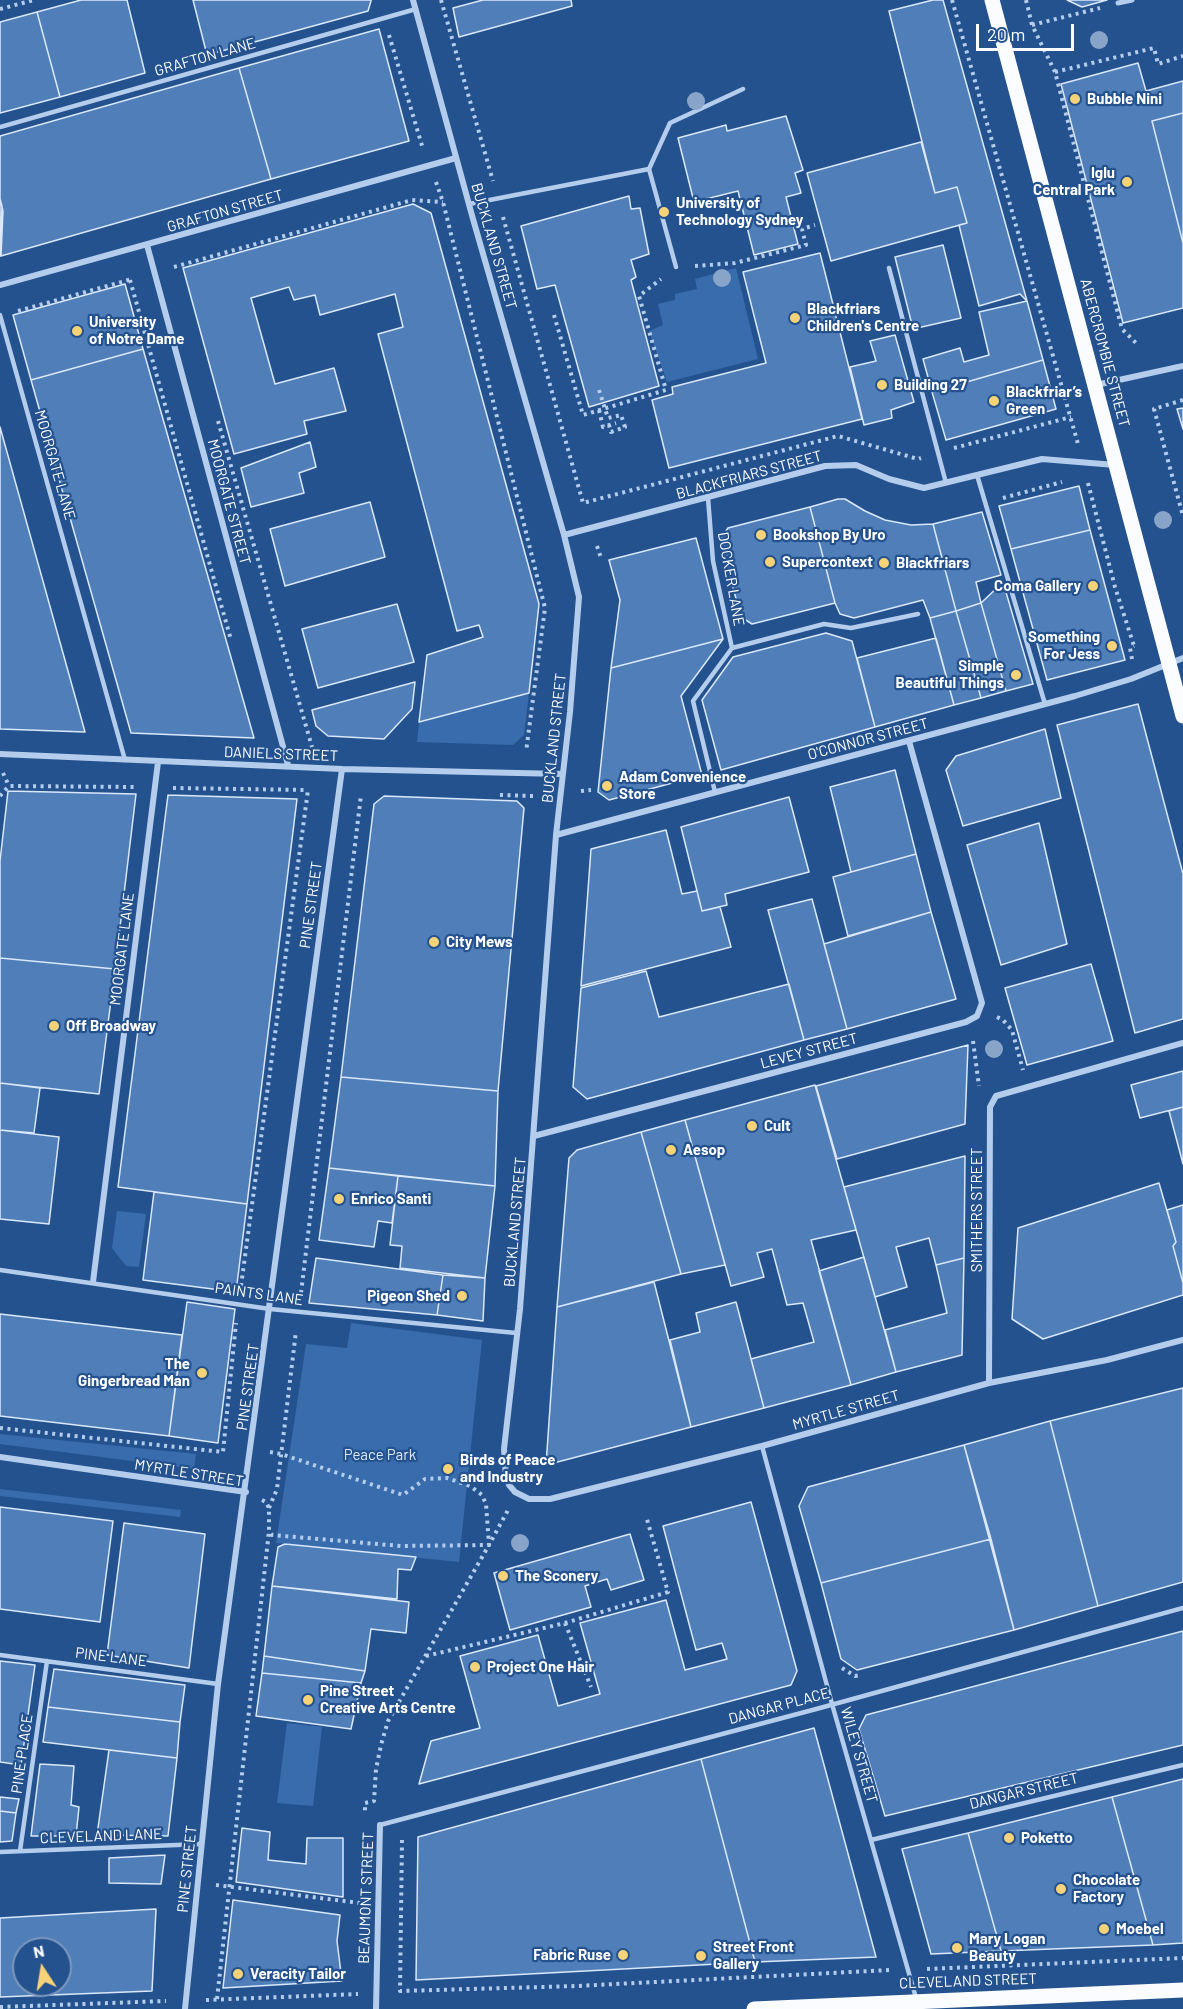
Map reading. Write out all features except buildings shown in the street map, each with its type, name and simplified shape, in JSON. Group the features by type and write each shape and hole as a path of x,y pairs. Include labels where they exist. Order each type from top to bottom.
{"main road":[{"name":"ABERCROMBIE STREET","path":"992,0 1116,465 1176,661 1183,716"},
{"name":"CLEVELAND STREET","path":"754,2009 917,2001 971,2004 1183,1990"}],"street":[{"name":"BUCKLAND STREET","path":"413,0 564,535 579,597 570,712 556,836 534,1136 504,1460 507,1482 510,1488 518,1494"},
{"path":"1118,3 1132,0"},
{"name":"GRAFTON STREET","path":"0,285 456,158"},
{"name":"MOORGATE STREET","path":"147,245 288,765"},
{"path":"1095,386 1183,366"},
{"name":"BLACKFRIARS STREET","path":"564,535 825,466 856,465 889,479 924,488 1042,459 1116,465"},
{"name":"O'CONNOR STREET","path":"556,836 1075,696 1131,679 1176,661"},
{"path":"909,741 982,1003"},
{"name":"DANIELS STREET","path":"0,754 342,769 562,774"},
{"name":"MOORGATE LANE","path":"93,1282 158,762"},
{"name":"PINE STREET","path":"185,2009 184,2000 218,1683 246,1492 342,769"},
{"name":"LEVEY STREET","path":"534,1136 966,1022 977,1016 982,1003"},
{"path":"990,1107 996,1096 1183,1043"},
{"name":"SMITHERS STREET","path":"989,1383 990,1107"},
{"name":"MYRTLE STREET","path":"518,1494 535,1500 550,1499 762,1446 989,1383 1107,1360 1183,1340"},
{"name":"MYRTLE STREET","path":"0,1457 246,1492"},
{"name":"BEAUMONT STREET","path":"376,2009 380,1825"}],"lane":[{"name":"GRAFTON LANE","path":"0,127 416,9"},
{"path":"676,267 649,168 670,123 743,89"},
{"path":"469,204 649,168"},
{"path":"889,268 946,483"},
{"name":"MOORGATE LANE","path":"0,316 126,761"},
{"path":"977,475 1045,704"},
{"name":"DOCKER LANE","path":"708,498 713,561 732,648 693,701 715,792"},
{"path":"732,648 824,624 852,628 918,614"},
{"name":"PAINTS LANE","path":"0,1270 270,1309 516,1333"},
{"name":"WILEY STREET","path":"762,1446 832,1704 917,2001"},
{"name":"DANGAR PLACE","path":"380,1825 1183,1608"},
{"name":"PINE LANE","path":"0,1655 218,1683"},
{"name":"PINE PLACE","path":"20,1851 47,1661"},
{"name":"DANGAR STREET","path":"871,1840 1183,1765"},
{"name":"CLEVELAND LANE","path":"0,1852 202,1844"}],"path":[{"path":"0,9 34,0"},
{"path":"441,0 583,503 838,436 918,459 1071,417"},
{"path":"952,0 1071,417 1115,587 1134,646"},
{"path":"1026,0 1032,25 1054,70 1122,329 1138,345"},
{"path":"1032,25 1118,3"},
{"path":"384,18 423,150 412,153"},
{"path":"1054,70 1154,48 1158,64 1183,56"},
{"path":"0,316 412,200 443,202 545,608 527,753 515,752"},
{"path":"554,315 583,415 666,390 639,297 676,267 735,263 806,245 802,229 815,225"},
{"path":"130,280 232,644"},
{"path":"599,390 608,418 621,414 625,427 611,432 609,425"},
{"path":"1183,400 1154,409 1183,516"},
{"path":"598,410 603,427 616,423"},
{"path":"217,416 312,747 282,746"},
{"path":"986,503 1086,476"},
{"path":"0,1428 223,1452 238,1303 308,790"},
{"path":"217,1999 269,1531 269,1508 277,1489 362,791"},
{"path":"982,1003 992,1015 1003,1020 1012,1030 1023,1072 1024,1089"},
{"path":"973,1041 979,1090 990,1107"},
{"path":"267,1452 281,1454 403,1495 425,1479 447,1478 464,1484 482,1496 486,1504 489,1545"},
{"name":"MYRTLE STREET","path":"246,1492 266,1502 269,1508"},
{"path":"489,1545 504,1516"},
{"path":"425,1656 566,1623 668,1592 646,1516"},
{"path":"269,1531 272,1535 400,1546 489,1545"},
{"name":"BEAUMONT STREET","path":"380,1825 364,1817 365,1803 374,1801 378,1761 388,1721 489,1545"},
{"path":"566,1623 591,1687"},
{"path":"841,1668 855,1676 867,1672"},
{"path":"403,1819 400,1991 577,1986 1183,1958"},
{"path":"236,1887 342,1901"},
{"path":"887,1959 890,1970"},
{"path":"0,2007 362,1993"}],"green space":[{"path":"736,268 758,359 667,382 649,331 663,325 658,304 675,300 675,294 697,289 695,279"},
{"path":"529,693 524,735 513,745 417,742 419,722"},
{"path":"117,1211 146,1214 139,1267 126,1266 112,1248"},
{"name":"Peace Park","path":"351,1323 482,1340 459,1562 276,1543 306,1344 347,1348"},
{"path":"0,1434 196,1454 194,1469 0,1444"},
{"path":"0,1489 181,1510 180,1517 0,1496"},
{"path":"287,1723 322,1727 313,1806 277,1803"}],"place":[{"name":"Bubble Nini","path":"1075,99"},
{"name":"Iglu Central Park","path":"1127,182"},
{"name":"University of Technology Sydney","path":"664,212"},
{"name":"Blackfriars Children's Centre","path":"795,318"},
{"name":"University of Notre Dame","path":"77,331"},
{"name":"Building 27","path":"882,385"},
{"name":"Blackfriar’s Green","path":"994,401"},
{"name":"Bookshop By Uro","path":"761,535"},
{"name":"Supercontext","path":"770,562"},
{"name":"Blackfriars","path":"884,563"},
{"name":"Coma Gallery","path":"1093,586"},
{"name":"Something For Jess","path":"1112,646"},
{"name":"Simple Beautiful Things","path":"1016,675"},
{"name":"Adam Convenience Store","path":"607,786"},
{"name":"City Mews","path":"434,942"},
{"name":"Off Broadway","path":"54,1026"},
{"name":"Cult","path":"752,1126"},
{"name":"Aesop","path":"671,1150"},
{"name":"Enrico Santi","path":"339,1199"},
{"name":"Pigeon Shed","path":"462,1296"},
{"name":"The Gingerbread Man","path":"202,1373"},
{"name":"Birds of Peace and Industry","path":"448,1469"},
{"name":"The Sconery","path":"503,1576"},
{"name":"Project One Hair","path":"475,1667"},
{"name":"Pine Street Creative Arts Centre","path":"308,1700"},
{"name":"Poketto","path":"1009,1838"},
{"name":"Chocolate Factory","path":"1061,1889"},
{"name":"Moebel","path":"1104,1929"},
{"name":"Mary Logan Beauty","path":"957,1948"},
{"name":"Fabric Ruse","path":"623,1955"},
{"name":"Street Front Gallery","path":"701,1956"},
{"name":"Veracity Tailor","path":"238,1974"}]}
